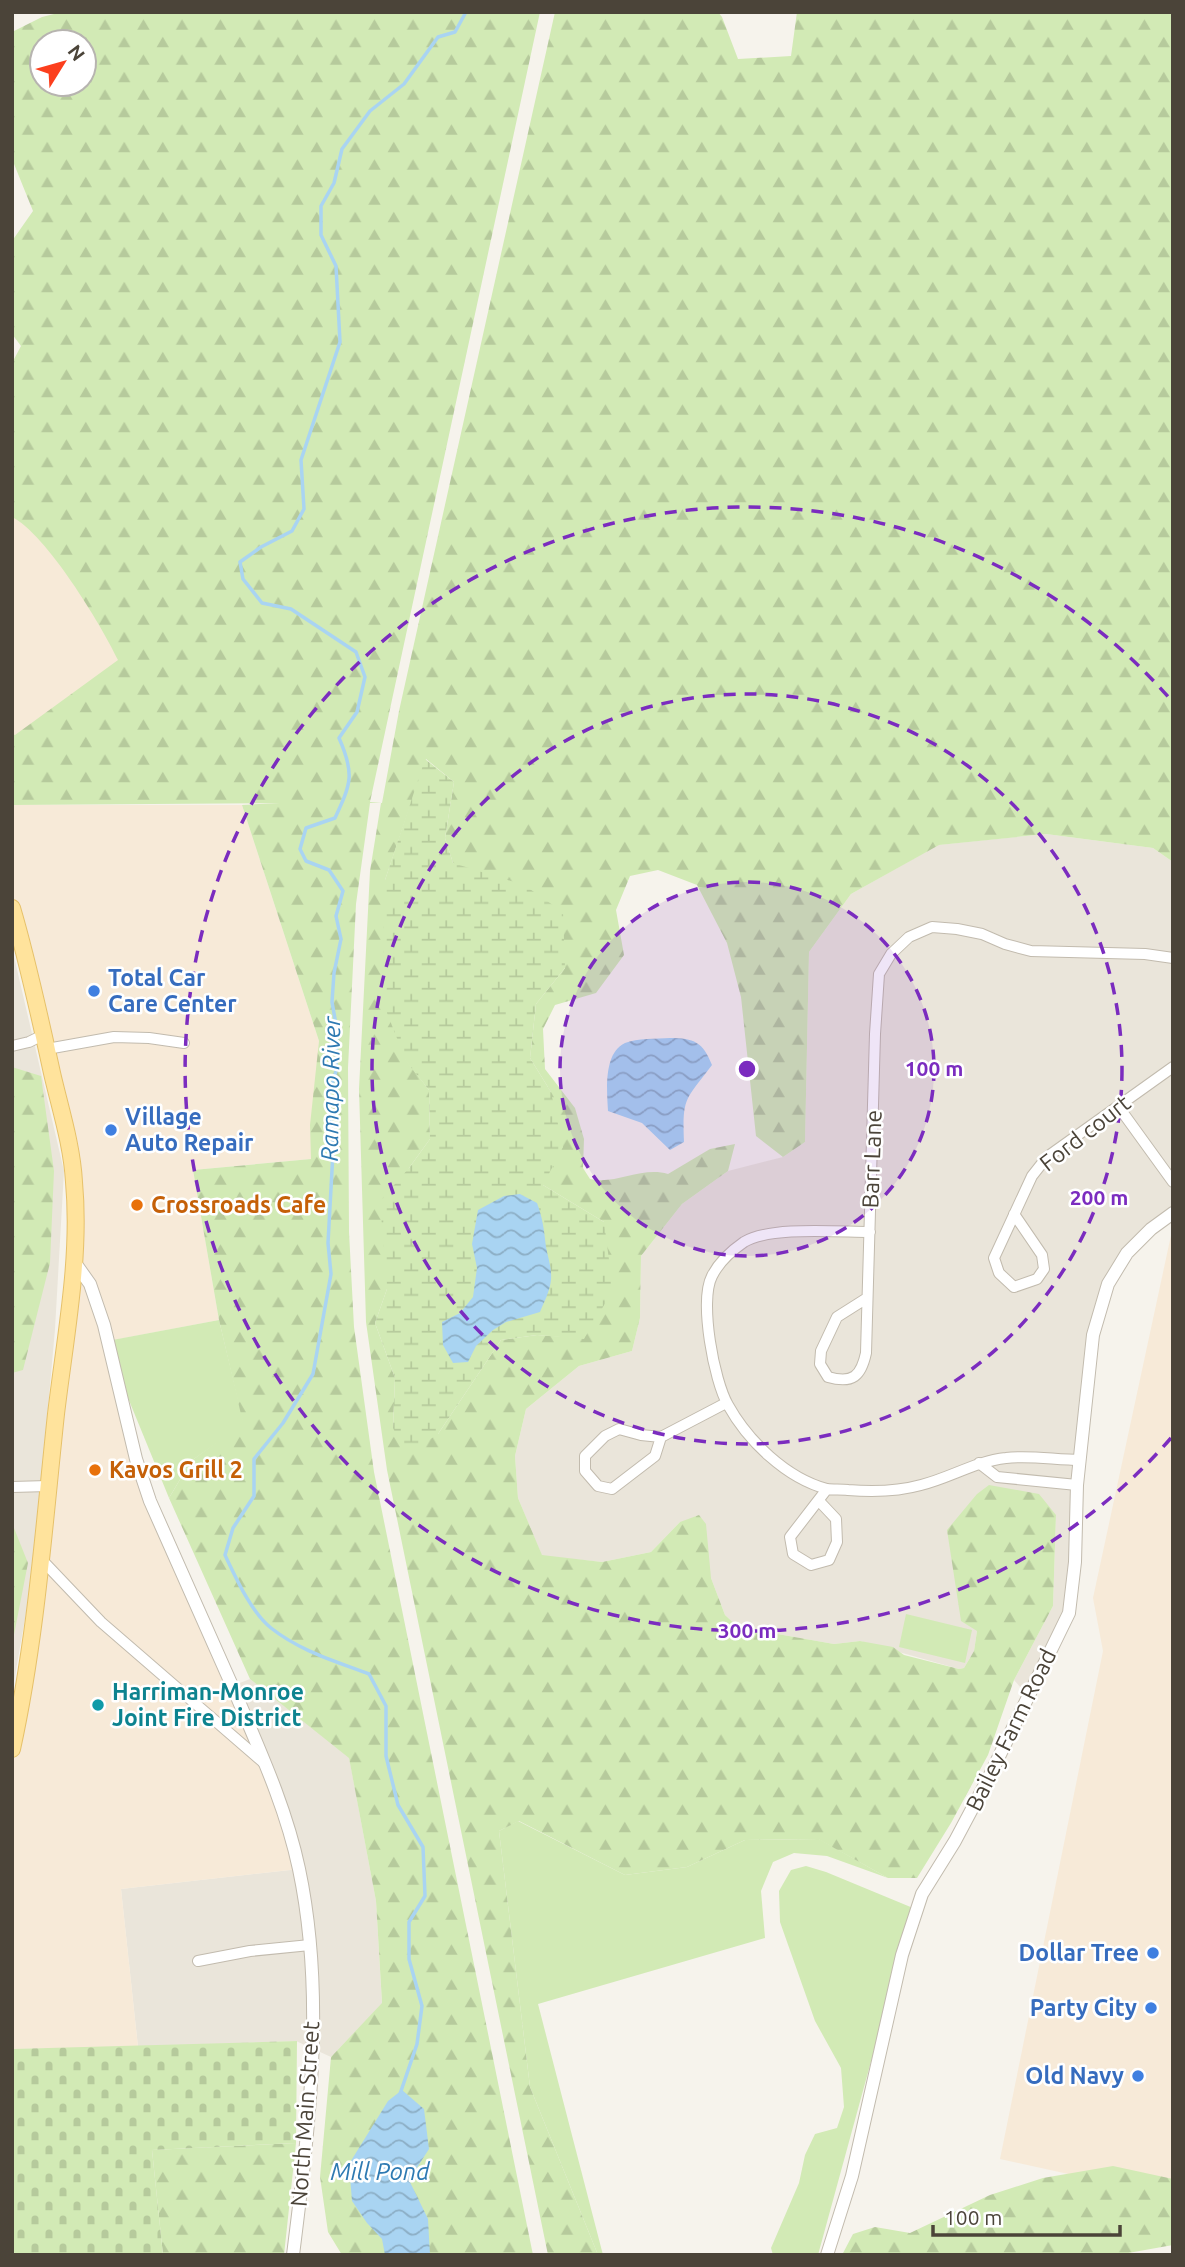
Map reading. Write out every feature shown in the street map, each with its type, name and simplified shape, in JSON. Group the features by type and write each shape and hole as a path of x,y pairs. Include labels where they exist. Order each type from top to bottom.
{"main road":[{"path":"12,908 45,1042 74,1179 74,1260 41,1559 23,1697 12,1749"}],"street":[{"name":"Barr Lane","path":"1080,1460 1007,1457 979,1463 911,1487 877,1493 827,1489 770,1458 747,1433 726,1403 709,1340 707,1307 710,1278 726,1256 747,1241 770,1234 870,1232 879,974 891,954 909,937 932,927 982,934 1031,951 1145,954 1173,958"},
{"path":"12,1046 29,1042 114,1037 184,1043"},
{"name":"Ford court","path":"1014,1214 1042,1255 1044,1269 1037,1279 1014,1287 999,1273 994,1258 1014,1214 1032,1175 1047,1157 1173,1067"},
{"path":"1118,1106 1173,1182"},
{"name":"Bailey Farm Road","path":"827,2255 852,2176 902,1955 922,1894 956,1841 1069,1613 1075,1562 1077,1485 1093,1335 1108,1284 1127,1253 1151,1229 1173,1213"},
{"path":"867,1298 837,1317 821,1350 820,1364 828,1377 843,1381 852,1378 863,1368 866,1353 870,1232"},
{"name":"North Main Street","path":"74,1260 90,1284 104,1325 136,1459 150,1501 266,1765 285,1816 299,1869 310,1945 315,2040 308,2132 293,2255"},
{"path":"661,1437 655,1456 612,1489 598,1486 585,1471 585,1456 605,1436 619,1429 661,1437 726,1403"},
{"path":"979,1463 997,1477 1077,1485"},
{"path":"12,1487 48,1486"},
{"path":"819,1501 836,1519 837,1542 829,1560 811,1565 793,1554 790,1537 827,1489"},
{"path":"41,1559 102,1622 266,1765"},
{"path":"198,1961 250,1951 310,1945"}],"shaded area":[{"path":"12,479 146,647 12,744"},
{"path":"12,805 242,805 319,1041 311,1159 193,1170 219,1320 108,1341 136,1459 266,1765 299,1869 121,1889 138,2047 12,2049 12,1749 76,1209 12,908"},
{"path":"1046,834 1153,848 1173,862 1173,1213 1127,1253 1093,1335 1069,1613 1028,1696 1014,1680 1053,1606 1056,1515 977,1631 974,1651 964,1668 959,1669 860,1641 834,1644 738,1627 725,1615 711,1578 680,1522 651,1552 602,1562 542,1556 518,1498 515,1456 526,1409 579,1366 632,1351 640,1318 641,1256 682,1204 728,1171 783,1157 805,1142 809,952 851,894 938,845"},
{"path":"12,948 64,1171 55,1329 34,1567 12,1693"},
{"path":"1173,1226 1173,2197 1000,2159 1103,1651 1093,1598"},
{"path":"250,1679 349,1757 376,1901 382,2004 331,2057 296,2041 138,2047 121,1889 299,1869 232,1686"}],"green space":[{"path":"62,12 540,12 370,802 382,803 399,711 555,12 718,12 738,59 791,56 797,12 1173,13 1173,862 1153,848 1046,834 939,845 851,894 809,952 805,1142 783,1157 756,1136 741,997 727,943 697,885 658,870 630,876 616,910 624,955 596,993 555,1005 543,1029 545,1069 575,1108 584,1139 583,1168 590,1179 610,1180 648,1172 668,1174 710,1149 735,1144 728,1171 682,1204 641,1256 640,1318 632,1351 579,1366 526,1409 515,1456 518,1498 542,1555 602,1562 651,1552 680,1522 699,1515 706,1524 711,1578 725,1615 738,1627 834,1644 860,1641 893,1647 904,1655 959,1669 964,1668 974,1651 977,1631 961,1621 947,1530 977,1494 989,1485 1039,1494 1056,1515 1053,1606 1014,1680 988,1755 917,1878 888,1878 818,1839 745,1840 687,1867 625,1875 519,1821 499,1831 530,2087 598,2255 548,2255 387,1470 366,1322 359,1089 370,871 381,803 370,803 356,904 348,1068 349,1232 354,1327 374,1472 533,2255 342,2255 328,2232 320,2177 331,2057 382,2003 376,1901 349,1758 250,1679 169,1498 191,1461 243,1423 219,1320 193,1170 311,1159 310,1125 319,1041 242,805 280,803 12,805 12,734 15,735 118,660 86,603 56,560 41,541 12,517 12,363 21,346 12,334 12,241 33,211 12,159 12,32 42,17","holes":["426,759 454,782 445,838 453,863 565,968 536,1004 530,1058 551,1092 543,1185 604,1222 584,1338 537,1335 501,1340 438,1434 393,1428 395,1378 375,1323 387,1289 409,1168 430,1139 429,1090 406,1060 385,880"]},
{"path":"425,759 454,782 445,838 453,863 524,885 563,912 565,968 536,1004 530,1058 551,1092 563,1147 543,1185 604,1222 613,1290 584,1339 537,1335 501,1340 438,1434 406,1455 393,1428 395,1378 375,1323 387,1289 380,1201 430,1139 429,1090 406,1061 387,1013 383,944 385,880"},
{"path":"12,1067 41,1076 54,1171 50,1263 23,1370 12,1373"},
{"path":"219,1320 244,1424 191,1461 169,1498 107,1341"},
{"path":"12,1523 28,1563 12,1645"},
{"path":"906,1614 972,1630 965,1663 899,1647"},
{"path":"518,1821 625,1875 687,1867 745,1840 819,1839 888,1878 827,1856 794,1853 773,1862 761,1891 765,1938 538,2004 603,2255 598,2255 530,2087 499,1831"},
{"path":"806,1866 913,1908 818,2255 773,2255 771,2248 799,2183 805,2155 815,2134 837,2128 844,2107 841,2068 815,2021 780,1922 779,1891 791,1870"},
{"path":"297,2041 296,2143 152,2150 163,2255 12,2255 12,2049"},
{"path":"296,2143 284,2255 163,2255 152,2150"},
{"path":"1113,2166 1173,2179 1173,2245 1117,2255 842,2255 853,2234 875,2227 910,2233 990,2195 1043,2178"}],"water":[{"path":"670,1038 697,1043 705,1051 712,1065 696,1085 685,1107 684,1142 670,1150 642,1123 608,1111 607,1084 610,1064 618,1048 635,1040"},
{"path":"520,1194 537,1203 541,1214 551,1271 547,1296 540,1312 506,1322 476,1346 468,1362 453,1363 443,1345 442,1322 460,1313 473,1297 477,1268 472,1244 478,1210 504,1196"},
{"name":"Mill Pond","path":"402,2090 424,2109 429,2149 409,2180 428,2219 430,2255 385,2255 382,2239 352,2201 349,2164 388,2101"}],"waterway":[{"name":"Ramapo River","path":"400,2094 417,2044 422,2006 409,1959 409,1922 425,1896 423,1847 398,1805 386,1756 386,1706 369,1674 306,1649 271,1628 245,1594 225,1555 233,1528 254,1496 254,1459 283,1423 313,1374 331,1274 328,1243 333,1152 329,1095 336,1071 337,1030 332,1002 334,973 341,939 336,916 343,891 329,870 306,861 300,849 306,828 335,818 345,796 349,770 339,738 357,712 365,677 356,652 291,609 262,603 243,579 240,562 261,547 292,531 304,509 301,460 340,342 336,266 321,235 321,206 334,183 342,149 370,111 404,84 438,37 455,32 466,12"}],"place":[{"name":"Total Car Care Center","path":"94,991"},
{"name":"Village Auto Repair","path":"111,1130"},
{"name":"Crossroads Cafe","path":"137,1205"},
{"name":"Kavos Grill 2","path":"95,1470"},
{"name":"Harriman-Monroe Joint Fire District","path":"98,1705"},
{"name":"Dollar Tree","path":"1153,1953"},
{"name":"Party City","path":"1151,2008"},
{"name":"Old Navy","path":"1138,2076"}]}
